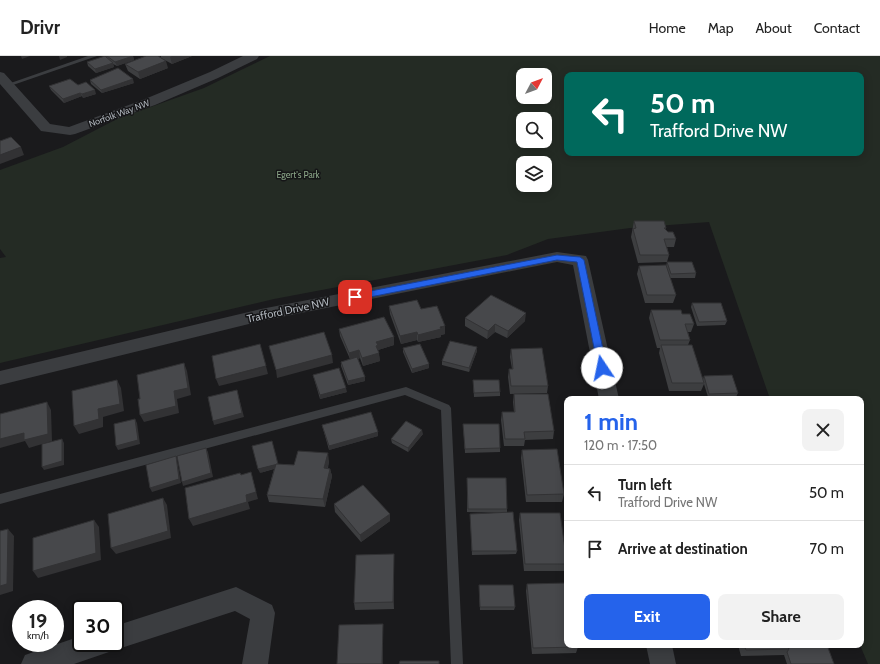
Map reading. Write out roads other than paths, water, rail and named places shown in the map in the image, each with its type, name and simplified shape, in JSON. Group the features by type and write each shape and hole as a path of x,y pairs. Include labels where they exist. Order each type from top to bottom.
{"street":[{"name":"Norfolk Way NW","path":"4,81 46,128 70,131 150,102 214,75 253,56"},
{"name":"Trafford Drive NW","path":"0,378 261,315 557,257 580,260 607,396"},
{"path":"124,635 236,599 263,613 255,664"},
{"path":"659,648 662,664"},
{"path":"34,664 72,652"}],"lane":[{"path":"4,81 94,56"},
{"path":"0,499 406,391 446,408 457,664"}],"park label":[{"name":"Egert's Park","path":"298,174"}]}
